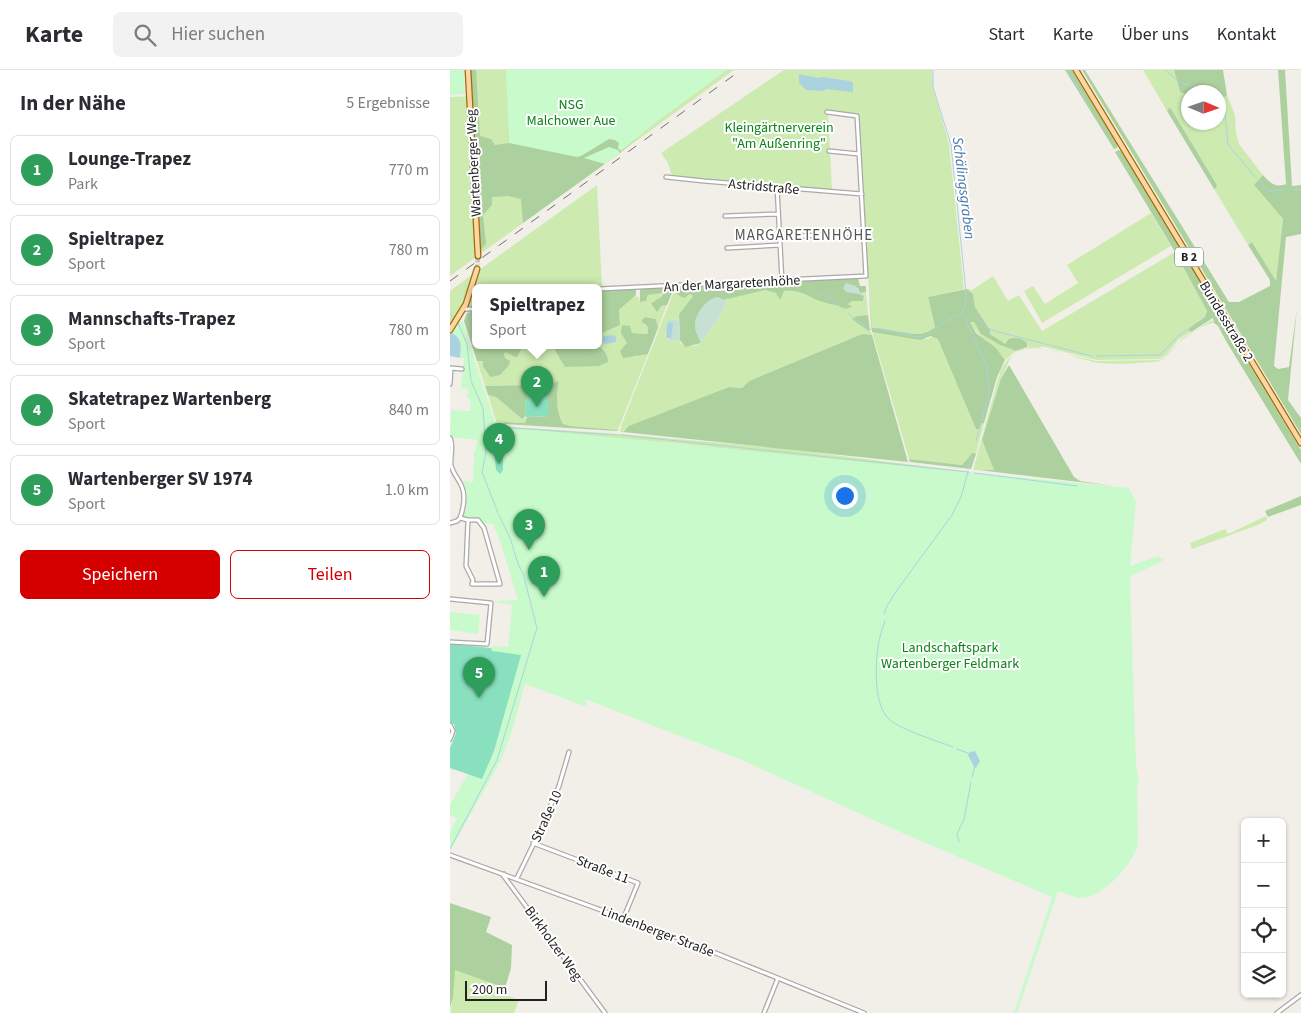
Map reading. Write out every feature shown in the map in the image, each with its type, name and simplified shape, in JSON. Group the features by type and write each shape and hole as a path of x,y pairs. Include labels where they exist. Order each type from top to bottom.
{"main road":[{"name":"Wartenberger Weg","path":"468,70 478,256"},
{"name":"Bundesstraße 2","path":"1076,70 1301,443"},
{"path":"474,284 477,269"},
{"path":"450,330 464,309 472,291"}],"street":[{"path":"779,237 864,233 857,116 827,112"},
{"path":"829,151 859,154"},
{"name":"Astridstraße","path":"666,176 862,194"},
{"path":"777,187 782,281"},
{"path":"725,216 778,214"},
{"name":"An der Margaretenhöhe","path":"602,289 866,276 864,233"},
{"path":"726,248 780,246"},
{"path":"464,309 472,309"},
{"path":"450,384 451,368 462,369"},
{"path":"450,438 452,442 451,464 463,493 460,518 450,523"},
{"path":"460,518 478,520 484,528 500,584 472,584 473,580 466,566 468,520"},
{"path":"450,599 491,603 487,644 450,642"},
{"path":"450,725 454,731 450,739"},
{"name":"Straße 10","path":"509,883 515,877 534,843 560,786 569,752"},
{"name":"Straße 11","path":"534,843 638,883 624,917"},
{"name":"Lindenberger Straße","path":"450,855 624,917 864,1013"},
{"name":"Birkholzer Weg","path":"504,874 605,1013"},
{"path":"764,1013 778,978"},
{"path":"1277,1013 1301,995"}],"green space":[{"path":"450,70 464,70 465,94 450,95"},
{"path":"469,70 476,70 480,136 491,139 495,145 509,143 507,70 649,127 620,153 523,223 521,199 508,196 492,197 492,205 483,215 486,244 480,251"},
{"path":"472,70 734,70 450,276 450,97 474,96"},
{"name":"NSG Malchower Aue","path":"506,70 727,70 655,123 621,151 618,148 619,143 609,139 577,157 509,143"},
{"name":"Kleingärtnerverein \"Am Außenring\"","path":"784,70 932,70 933,88 949,144 964,289 928,297 935,327 928,331 913,334 871,328 859,114 828,111 832,190 672,176 668,163 661,153"},
{"path":"1065,70 1072,70 1118,145 1117,148 1114,149"},
{"path":"1082,70 1085,70 1229,302 1239,302 1270,286 1270,280 1248,245 1252,242 1276,281 1283,219 1254,185 1263,175 1273,184 1286,184 1278,70 1285,70 1292,186 1301,185 1301,234 1286,237 1274,366 1278,369 1289,367 1297,308 1288,400 1301,418 1301,434"},
{"path":"1143,70 1174,70 1181,92 1181,125 1170,107 1167,111"},
{"path":"1174,70 1223,70 1225,85 1181,85 1180,92"},
{"path":"1227,95 1235,115 1239,144 1263,175 1254,185 1283,219 1276,282 1252,242 1248,245 1214,189 1217,185 1184,130 1226,130"},
{"path":"1170,107 1181,125 1181,130 1184,130 1217,185 1216,188 1214,189 1167,111"},
{"path":"609,147 618,150 620,153 605,164 584,158"},
{"path":"1119,150 1122,152 1219,313 1216,315 1217,317 1220,316 1301,450 1301,464 1218,326 1214,323 1213,318 1191,332 1189,330 1189,328 1205,317 1207,311 1175,252 1115,152"},
{"path":"597,185 602,284 475,284 479,270"},
{"path":"1151,213 1171,246 1042,323 1024,291 1033,286 1045,304 1078,283 1067,265"},
{"path":"1175,252 1208,313 1189,328 1191,332 1179,339 1166,355 1159,359 1096,360 1045,347 1027,347 1027,343 1005,345 990,334 990,330 975,307 973,294 967,289 972,290 993,276 1008,301 1019,295 1042,331"},
{"path":"474,273 466,302 450,328 450,291"},
{"path":"858,278 860,286 866,286 866,292 860,293 858,288 850,293 855,292 864,296 863,301 852,301 848,304 852,307 846,309 796,291 784,291 780,300 776,293 765,290 723,300 717,297 696,331 701,343 685,347 680,340 679,314 693,296 690,294 685,298 681,297 674,291 677,286"},
{"path":"846,283 856,286 860,293 865,295 846,292 843,288"},
{"path":"675,286 667,305 661,306 657,312 651,303 664,293 648,295 646,301 640,302 640,288"},
{"path":"634,289 636,290 636,295 619,310 620,325 602,333 602,290"},
{"path":"967,289 973,294 975,307 990,330 990,334 1005,344 1009,339 1014,338 1021,339 1027,343 1027,347 1016,351 1000,345 981,334 974,322 970,322 976,333 996,348 1005,360 997,377 984,423 982,423 979,429 976,429 938,339 931,336 920,340 872,332 869,296 872,328 919,334 935,327 928,297"},
{"path":"765,290 776,293 791,290 801,291 846,309 851,307 848,304 852,301 863,301 865,295 863,293 866,292 868,315 857,316 853,319 866,330 870,330 872,335 862,334 854,337 749,381 742,388 729,387 620,432 674,291 681,297 685,298 690,294 693,296 679,314 679,321 673,319 665,335 669,340 680,340 681,344 694,346 701,343 720,316 728,298"},
{"path":"664,293 658,300 652,301 661,306 667,305 658,328 656,319 645,317 644,325 648,327 647,334 632,333 630,326 626,340 635,357 640,354 648,354 618,430 563,424 558,409 557,392 559,382 557,381 537,388 526,385 485,386 477,361 483,361 489,376 505,358 504,353 514,357 521,349 554,349 559,358 569,367 599,366 605,351 602,349 602,333 620,325 619,310 635,296 639,297 640,302 646,301 648,295"},
{"path":"472,296 472,307 469,307"},
{"path":"717,297 723,300 728,298 720,316 701,343 696,332 695,321 703,306"},
{"path":"472,312 472,346 464,321 467,313"},
{"path":"868,315 870,330 868,331 852,319 857,316"},
{"path":"645,317 656,319 658,328 648,354 623,358 620,351 627,343 621,333 622,325 630,326 632,333 647,334 648,327 642,322"},
{"path":"673,319 679,321 680,340 671,340 672,330 667,325 666,337 666,323"},
{"name":"Landschaftspark Wartenberger Feldmark","path":"459,320 463,323 496,426 1129,488 1136,502 1130,566 1158,556 1164,560 1131,576 1130,581 1136,765 1139,782 1137,786 1138,844 1124,870 1098,892 1080,898 1058,891 1017,1013 1014,1013 1052,897 898,831 744,761 585,699 587,707 525,684 512,731 501,760 450,851 450,833 457,818 450,815 450,805 468,774 482,778 494,751 502,720 491,648 493,646 508,647 512,607 511,604 497,603 497,601 518,600 493,524 482,523 480,519 463,516 464,512 466,512 467,492 463,481 473,482 474,452 477,440 450,436 451,410 471,411 470,399 467,398 468,389 461,388 464,358 460,358 461,343 458,337 451,332"},
{"path":"1212,320 1214,323 1205,325 1192,333 1180,342 1166,357 1162,360 1154,362 1106,364 1063,353 1096,361 1159,360 1165,357 1183,338"},
{"path":"972,321 982,333 992,340 1016,351 1005,360 1001,354 977,333 970,322"},
{"path":"872,332 927,339 934,336 940,341 976,429 984,423 976,454 970,455 962,465 909,459"},
{"path":"862,334 872,335 908,462 623,432 629,426 729,387 742,388 749,381"},
{"path":"1030,347 1045,349 1034,348 1014,354 1019,351"},
{"path":"473,349 521,349 517,357 504,353 505,358 510,361 509,365 500,375 490,377 483,366 483,361 477,361"},
{"path":"554,349 602,349 608,362 599,366 565,367"},
{"path":"1014,354 1005,370 982,440 994,470 973,470 1000,372"},
{"path":"1009,365 1074,477 1080,481 1113,486 979,470 994,470 982,440 1001,379"},
{"path":"557,381 559,382 557,392 558,409 563,424 618,430 504,424 505,422 525,423 527,417 549,416 525,398 526,416 522,419 496,397 488,395 485,386 526,385 538,388"},
{"path":"488,395 496,397 522,419 527,417 525,423 505,422 504,424 497,424"},
{"path":"548,396 549,416 526,417 525,398"},
{"path":"497,426 620,434 777,448 971,472 968,487 499,430","holes":["627,439 684,444 951,475"]},
{"path":"972,453 976,454 971,469 910,462 909,459 962,465"},
{"path":"495,457 503,457 503,470 500,474 496,470"},
{"path":"1301,496 1301,505 1268,517 1265,511"},
{"path":"1266,516 1267,520 1258,525 1192,549 1190,543 1225,529 1228,534"},
{"path":"450,612 480,614 478,634 450,630"},
{"path":"450,644 491,648 492,651 521,655 494,751 482,779 450,768 450,748 456,733 454,724 450,723"},
{"path":"450,903 491,917 486,932 512,945 511,968 505,988 455,970 453,998 450,1008"},
{"path":"454,969 505,988 504,994 519,1000 514,1013 450,1013 453,998"}],"water":[{"path":"799,74 850,81 853,83 853,92 826,89 824,91 806,90 799,83"},
{"path":"669,322 673,323 671,340 666,337"},
{"path":"452,333 460,340 460,358 450,356 450,335"},
{"path":"613,335 616,337 616,342 606,344 602,342 603,336"},
{"path":"975,751 980,761 976,768 968,755 970,752"}],"waterway":[{"name":"Schälingsgraben","path":"871,329 880,329 918,337 925,336 944,322 962,314 966,303 951,145 933,87 933,70"},
{"path":"1067,70 1085,99"},
{"path":"1165,70 1181,83 1187,85"},
{"path":"1226,124 1228,144 1255,177"},
{"path":"1258,180 1268,191 1285,190"},
{"path":"1294,190 1301,190"},
{"path":"819,293 830,298 844,310"},
{"path":"971,312 991,330 1092,356"},
{"path":"450,313 454,319"},
{"path":"848,313 868,329"},
{"name":"Schälingsgraben","path":"965,318 987,367 989,393 976,441"},
{"path":"458,323 467,344 471,381 483,408 486,452 482,472 498,513"},
{"path":"1096,356 1160,355 1178,336 1193,326"},
{"path":"498,427 617,435"},
{"path":"621,435 969,472"},
{"name":"Schälingsgraben","path":"968,469 972,456"},
{"name":"Schälingsgraben","path":"884,614 895,593 952,515 961,497 968,472"},
{"path":"974,473 1077,486"},
{"path":"450,849 497,760 537,628 523,573 509,535 499,515"},
{"name":"Schälingsgraben","path":"885,621 878,644 876,675 878,697 885,714 895,724 903,728 953,747"},
{"name":"Schälingsgraben","path":"957,749 970,754"},
{"name":"Schälingsgraben","path":"972,777 975,766"},
{"name":"Schälingsgraben","path":"959,842 957,834 964,819 971,782"}],"tunnel":[{"path":"477,269 478,256"}],"railway":[{"path":"450,281 741,70"}],"place":[{"name":"Spieltrapez","path":"537,407"},
{"name":"Skatetrapez Wartenberg","path":"499,464"},
{"name":"Mannschafts-Trapez","path":"529,550"},
{"name":"Lounge-Trapez","path":"544,597"},
{"name":"Wartenberger SV 1974","path":"479,698"}],"district":[{"name":"MARGARETENHÖHE","path":"804,235"}]}
